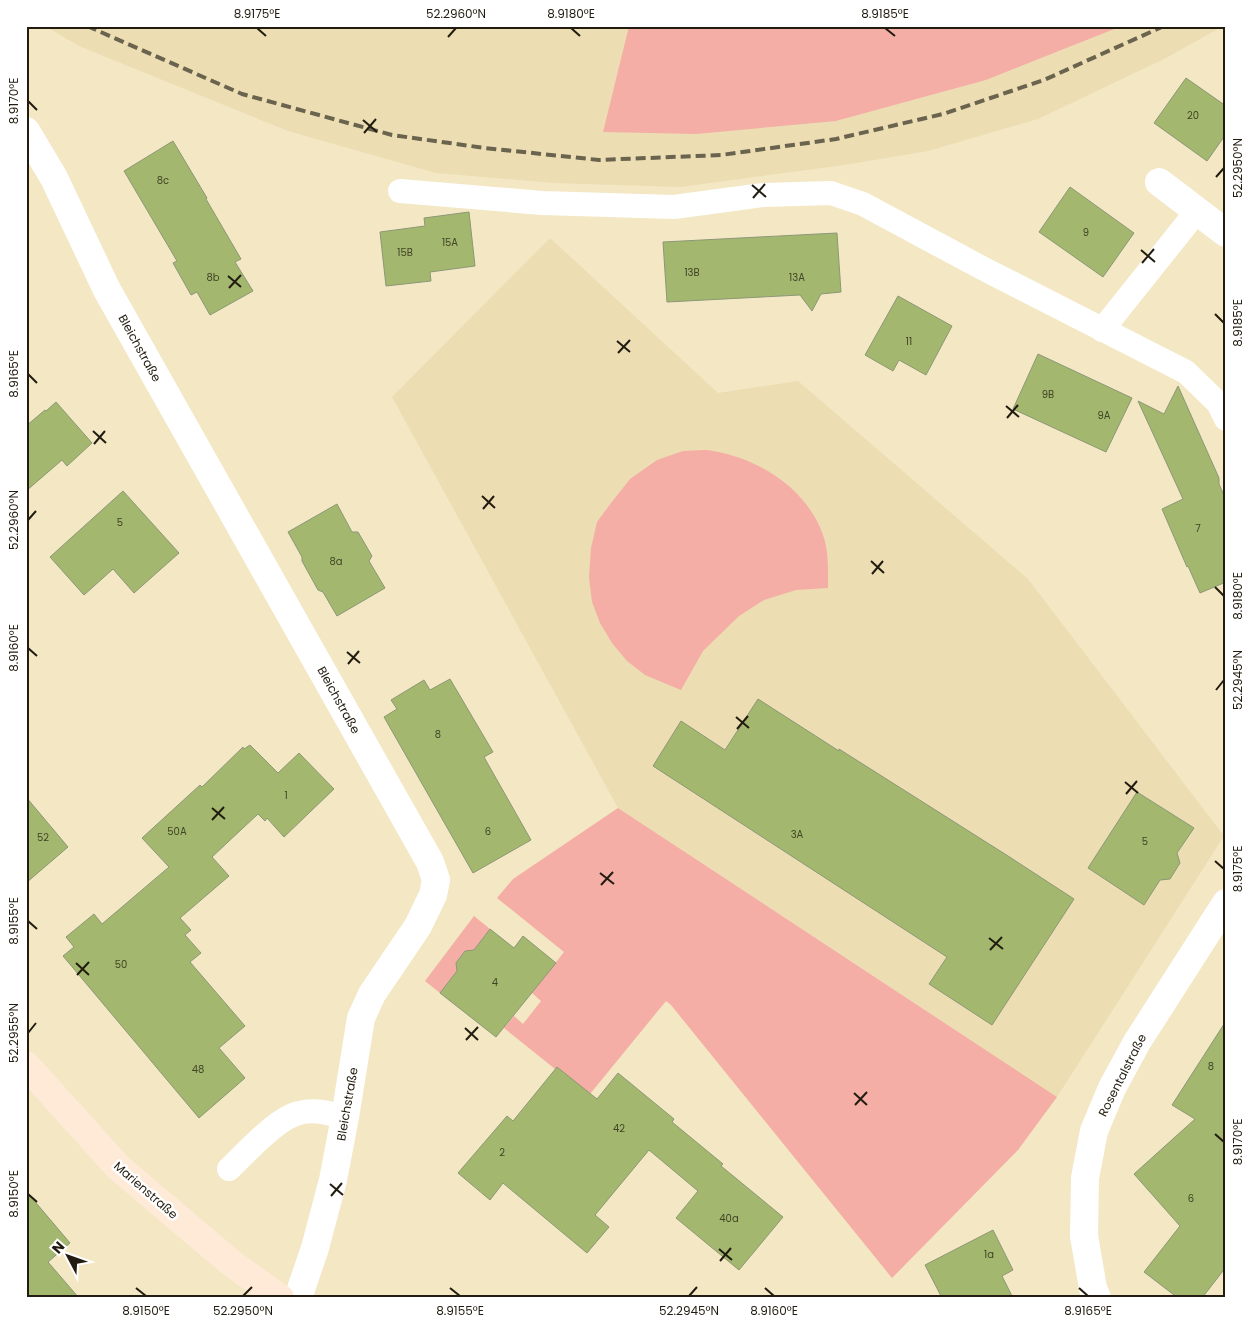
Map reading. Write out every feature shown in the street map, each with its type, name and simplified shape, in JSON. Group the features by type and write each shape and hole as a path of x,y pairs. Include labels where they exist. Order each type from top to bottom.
{"street":[{"name":"Bleichstraße","path":"26,131 54,178 107,290 425,853 436,880 433,896 418,926 372,994 361,1018 331,1188 315,1248 298,1298"},
{"path":"1159,182 1226,233"},
{"name":"Rosentalstraße","path":"1098,1298 1093,1288 1084,1236 1085,1178 1094,1132 1112,1088 1136,1042 1226,903"},
{"name":"Marienstraße","path":"26,1065 118,1167 230,1262 280,1298"}],"lane":[{"path":"400,191 542,202 674,207 763,195 831,193 863,204 1186,372 1218,403 1226,419"},
{"path":"1102,330 1197,211"},
{"path":"229,1169 286,1117 311,1111 345,1117"}],"shaded area":[{"path":"45,26 629,26 603,132 836,121 986,80 1122,26 1223,26 1166,58 1038,119 928,151 844,165 680,187 554,183 436,173 288,131 79,46"},
{"path":"629,26 1122,26 986,80 836,121 696,134 603,132"},
{"path":"550,238 718,393 798,381 1028,579 1224,836 1057,1097 618,808 392,397"},
{"path":"710,450 731,455 764,469 794,490 816,519 823,535 827,554 828,588 796,590 764,600 739,616 703,651 681,690 645,675 627,661 612,643 600,623 592,602 589,578 591,548 597,522 611,503 630,479 657,460 683,451"},
{"path":"618,808 1057,1097 1018,1150 892,1278 666,1001 590,1094 504,1028 514,1016 523,1024 541,1001 532,993 564,952 497,898 513,879"},
{"path":"474,916 490,929 474,950 465,951 456,963 457,971 440,993 425,981"}],"building":[{"path":"1186,78 1226,106 1226,134 1207,161 1154,123"},
{"path":"173,141 241,259 235,262 253,291 210,315 197,292 191,295 173,263 177,261 124,171"},
{"path":"1070,187 1134,233 1103,277 1039,232"},
{"path":"469,212 475,266 430,272 431,281 386,286 380,232 425,226 424,218"},
{"path":"837,233 841,292 821,294 812,311 800,295 667,302 663,242"},
{"path":"898,296 952,326 926,375 899,360 893,371 865,355"},
{"path":"1038,354 1132,398 1106,452 1013,409"},
{"path":"1178,386 1219,478 1219,484 1226,500 1226,582 1200,593 1162,509 1183,499 1138,401 1164,414"},
{"path":"56,402 92,443 67,466 62,460 26,491 26,426"},
{"path":"123,491 179,553 134,593 113,569 84,595 50,557"},
{"path":"337,504 352,532 358,532 372,556 369,561 385,588 337,616 323,592 318,590 288,532"},
{"path":"450,679 493,752 484,757 531,840 473,873 384,717 397,709 391,700 424,680 430,690"},
{"path":"758,699 1074,899 992,1025 929,984 947,957 653,766 681,721 725,750"},
{"path":"250,745 278,773 299,753 334,789 284,837 267,818 265,821 258,814 212,857 229,876 180,918 191,930 185,935 201,953 190,962 245,1026 219,1048 245,1078 199,1118 63,956 74,947 66,937 94,914 102,924 169,867 142,838 200,785 202,787 243,747 244,749"},
{"path":"1137,792 1194,828 1177,853 1180,863 1170,879 1160,880 1144,905 1088,868"},
{"path":"26,797 68,847 26,883"},
{"path":"490,929 514,948 523,936 556,963 496,1037 440,993 457,971 456,963 465,951 474,950"},
{"path":"1226,1021 1226,1267 1202,1298 1178,1298 1144,1272 1180,1226 1134,1174 1195,1119 1172,1105"},
{"path":"557,1067 597,1099 618,1073 674,1119 672,1122 723,1164 721,1166 783,1217 739,1270 676,1218 698,1191 649,1150 595,1215 609,1227 587,1253 503,1183 490,1200 458,1173 507,1116 513,1121"},
{"path":"26,1191 70,1243 48,1262 79,1298 26,1298"},
{"path":"993,1230 1013,1270 1002,1276 1013,1298 942,1298 925,1265"}],"railway":[{"path":"87,26 242,94 392,135 485,148 599,160 721,155 836,139 943,114 1044,80 1164,26"}]}
